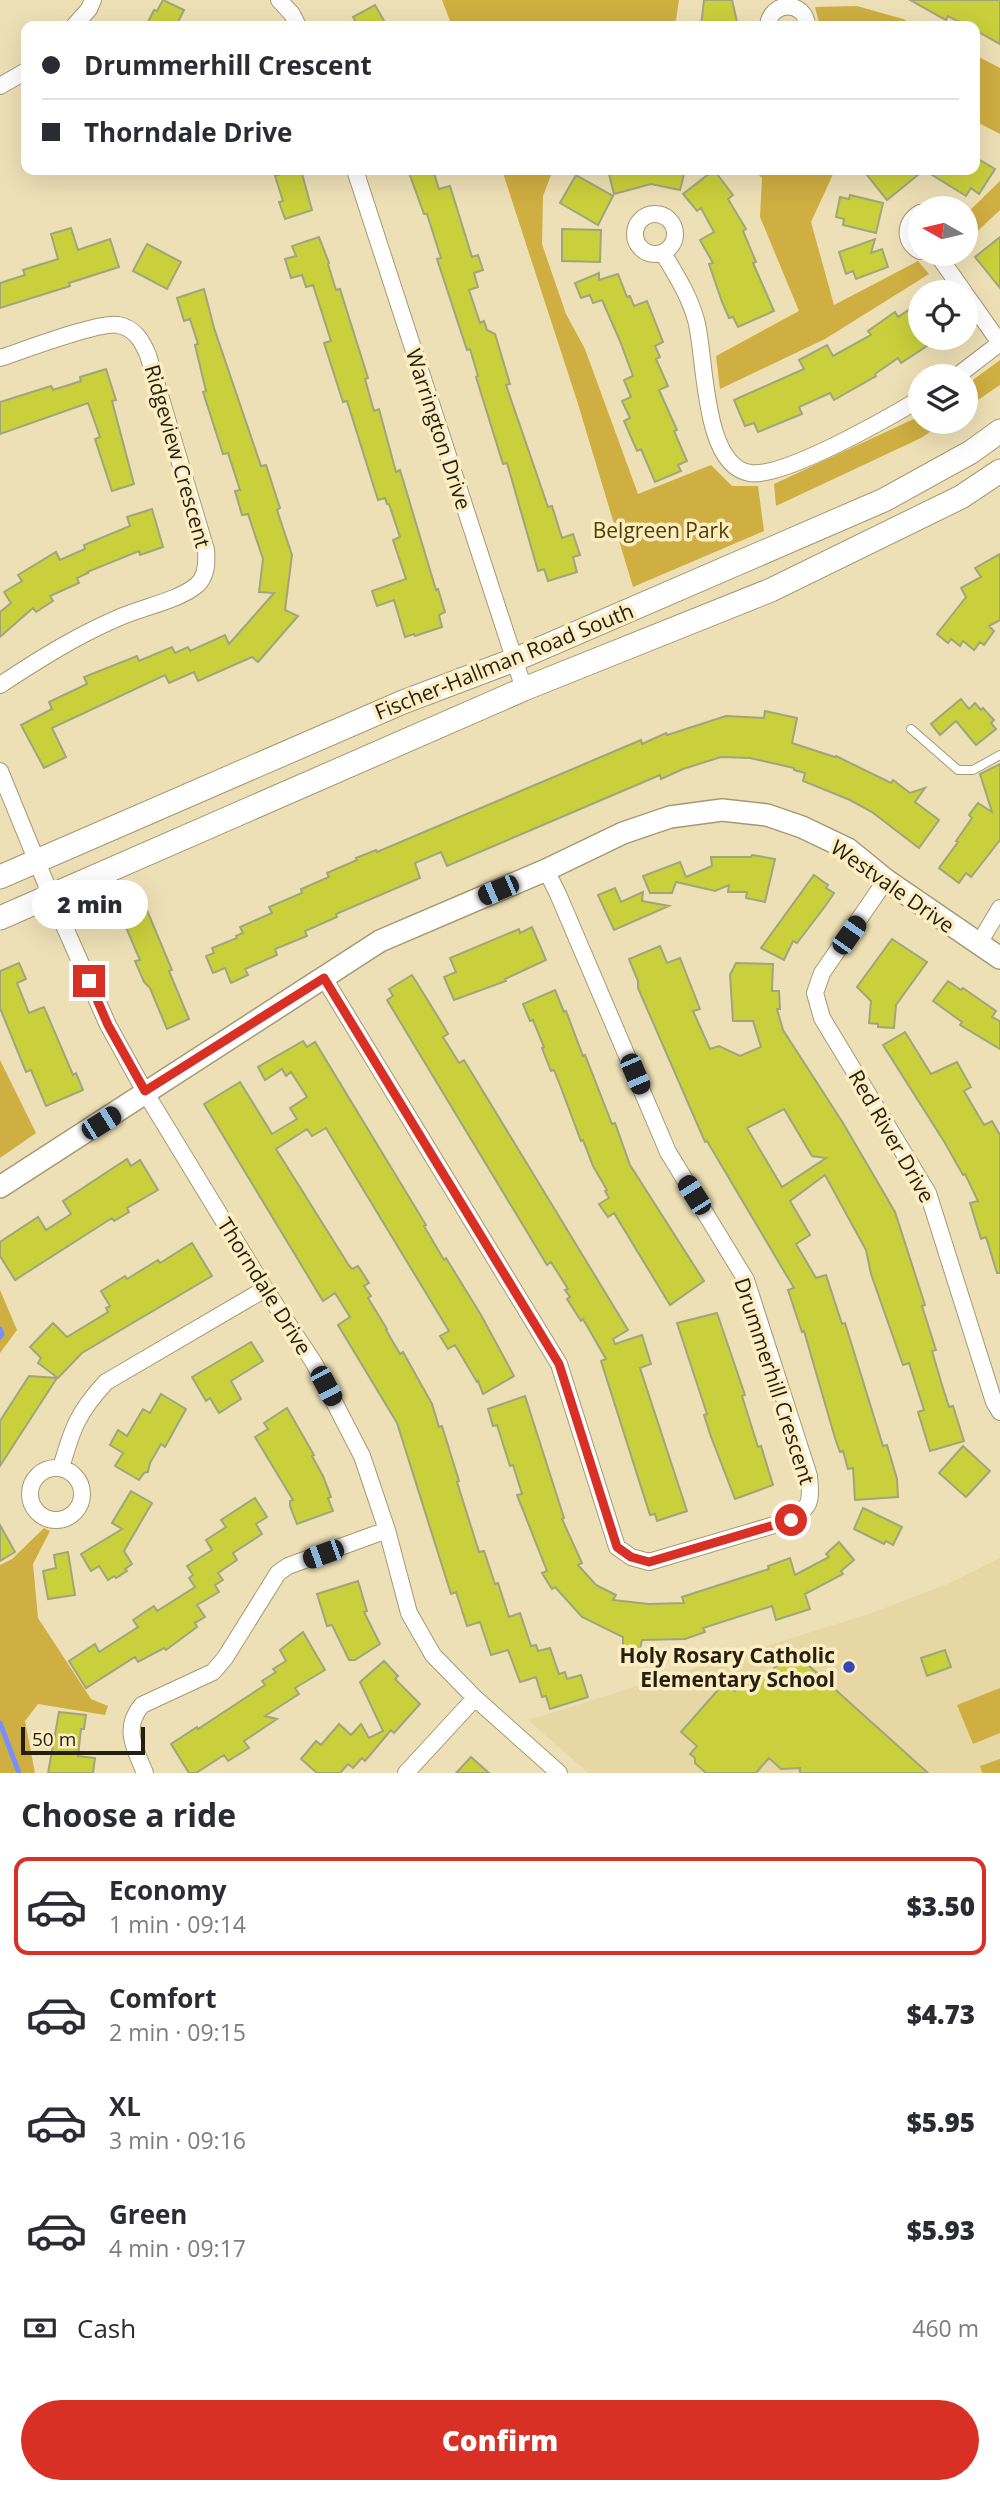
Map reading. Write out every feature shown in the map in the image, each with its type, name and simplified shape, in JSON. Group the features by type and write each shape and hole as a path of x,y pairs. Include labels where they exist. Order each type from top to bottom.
{"main road":[{"name":"Fischer-Hallman Road South","path":"0,877 402,702 514,660 884,500 971,452 1000,431"},
{"name":"Fischer-Hallman Road South","path":"0,918 524,689 771,590 961,496 1000,471"}],"street":[{"path":"78,21 93,0"},
{"path":"279,0 296,21"},
{"path":"769,21 772,12 784,3 802,11 806,21"},
{"path":"0,86 21,74"},
{"name":"Warrington Drive","path":"357,175 524,689"},
{"path":"663,253 687,294 697,323 711,421 722,450 731,464 750,473 775,471 885,420 908,406"},
{"path":"973,364 1000,343 978,312"},
{"name":"Ridgeview Crescent","path":"0,358 99,326 118,325 132,331 142,340 206,550 207,567 200,582 185,593 118,617 67,642 0,685"},
{"name":"Thorndale Drive","path":"0,771 108,1025 265,1289 314,1363 362,1456 387,1530 409,1613 433,1655 475,1698 559,1773"},
{"name":"Westvale Drive","path":"0,1187 380,941 546,870 623,833 670,817 722,810 767,815 802,827 848,849 886,880 1000,958"},
{"name":"Drummerhill Crescent","path":"324,978 559,1364 617,1547 631,1557 649,1562 791,1520 806,1510 811,1494 809,1476 747,1280 668,1152 546,870"},
{"name":"Red River Drive","path":"886,880 822,973 815,993 822,1018 928,1193 994,1402 1000,1412"},
{"path":"978,945 1000,908"},
{"path":"61,1468 73,1427 86,1403 106,1382 265,1289"},
{"path":"145,1773 132,1743 131,1730 134,1714 142,1705 213,1672 225,1658 278,1573 288,1566 387,1530"},
{"path":"406,1773 475,1698"}],"lane":[{"path":"911,729 958,770 973,769 1000,755"}],"shaded area":[{"name":"Holy Rosary Catholic Elementary School","path":"1000,1558 1000,1773 588,1773 528,1720 869,1614 950,1583"}],"green space":[{"path":"442,0 679,0 676,21 450,21"},
{"path":"857,6 907,21 819,21 815,7"},
{"path":"980,58 1000,68 1000,134 980,124"},
{"name":"Belgreen Park","path":"504,175 551,175 543,196 542,244 566,314 585,349 638,494 711,465 732,486 758,486 764,531 633,587 578,404"},
{"path":"759,175 833,175 811,222 834,305 908,266 922,266 929,274 919,280 908,280 908,287 825,339 720,389 716,356 799,311 760,217 762,178"},
{"path":"1000,181 1000,210 978,231 978,202"},
{"path":"1000,360 1000,385 978,400 978,376"},
{"path":"908,422 908,434 927,434 776,506 774,484"},
{"path":"0,1060 36,1133 0,1158"},
{"path":"0,1290 17,1330 0,1353"},
{"path":"44,1528 50,1531 33,1564 38,1618 91,1699 108,1706 105,1715 38,1704 25,1721 35,1773 0,1773 0,1565 12,1559"},
{"path":"1000,1688 1000,1733 973,1744 957,1705"},
{"path":"1000,1759 1000,1773 982,1773 980,1766"}],"building":[{"path":"163,0 184,10 178,21 148,21 154,10 157,11"},
{"path":"704,0 732,0 737,21 702,21"},
{"path":"910,0 1000,0 1000,44 980,33 980,21 958,21 948,16 946,20"},
{"path":"375,5 384,21 355,21 353,17"},
{"path":"980,160 995,169 979,194 971,188 966,196 932,175 980,175"},
{"path":"302,175 312,210 285,219 279,202 283,201 275,176"},
{"path":"410,175 435,175 439,189 450,186 472,257 478,255 483,270 474,273 478,287 469,290 480,323 484,321 487,330 495,334 510,384 506,385 548,507 552,506 562,538 573,534 580,555 573,557 577,572 548,581 544,569 538,571 507,463 503,464 470,349 467,350 437,259 441,258 427,214 424,214"},
{"path":"576,175 613,196 598,225 560,203"},
{"path":"609,175 684,175 680,190 651,184 614,194"},
{"path":"708,175 718,175 733,195 728,199 746,229 743,231 756,262 753,263 774,311 738,327 733,317 729,318 709,264 713,263 700,240 714,232 701,208 697,211 683,194"},
{"path":"867,175 918,175 887,200"},
{"path":"850,195 883,203 876,233 843,225 844,219 836,217 840,197 849,199"},
{"path":"71,228 78,250 110,239 119,267 0,308 0,283 25,275 23,270 58,259 51,234"},
{"path":"562,229 601,230 600,262 562,261"},
{"path":"319,237 336,290 340,289 368,378 365,379 374,411 379,409 396,472 400,470 445,612 439,615 442,627 415,636 405,637 394,600 377,606 372,591 406,579 393,540 400,537 389,504 385,498 378,500 347,401 343,402 324,343 331,341 313,285 306,287 302,275 291,278 285,259 296,256 292,246"},
{"path":"1000,237 1000,288 978,261 978,255"},
{"path":"875,239 871,253 882,249 888,267 856,279 853,271 846,274 839,252"},
{"path":"147,244 181,262 167,289 133,271"},
{"path":"599,273 599,280 618,274 627,297 630,296 634,306 647,301 663,342 655,346 660,357 656,359 668,386 659,390 687,461 678,465 681,471 655,482 641,449 637,451 624,421 630,418 622,401 631,397 624,380 633,376 620,341 602,300 593,303 590,295 581,298 575,283"},
{"path":"204,289 214,328 261,466 266,465 280,508 277,510 292,555 285,610 298,616 258,662 252,657 198,681 194,672 169,683 165,675 52,728 66,757 44,768 21,725 52,709 49,702 87,684 84,677 137,656 139,661 172,647 175,653 188,647 190,651 225,635 229,644 274,593 259,592 263,559 248,514 242,515 235,491 240,490 228,453 223,454 203,392 206,391 195,345 198,344 190,319 184,321 177,298"},
{"path":"908,310 908,350 921,350 901,363 898,358 875,374 876,376 834,400 830,393 799,407 802,414 758,432 754,423 745,426 734,400 804,369 799,360 827,345 833,356 871,335 868,331 895,312 898,317"},
{"path":"106,369 116,400 112,401 134,484 112,491 95,439 100,437 88,403 0,434 0,402 51,386 53,390 81,381 80,377"},
{"path":"152,509 163,547 140,555 139,551 87,572 77,578 79,583 50,596 53,601 36,612 33,608 0,637 0,612 11,603 4,592 22,581 18,575 56,552 60,560 85,549 84,545 130,526 127,517"},
{"path":"1000,554 1000,620 989,626 994,631 984,645 980,642 974,650 963,641 960,646 951,639 948,643 937,634 966,597 961,588 981,577 975,568"},
{"path":"961,699 969,709 975,703 981,710 983,708 994,720 991,723 996,729 976,745 956,721 940,735 931,724"},
{"path":"765,711 797,718 792,743 836,756 891,783 893,780 910,793 925,788 915,802 939,820 919,848 872,812 803,781 805,773 750,758 721,757 661,779 660,775 447,866 441,852 415,863 420,878 336,914 337,917 305,931 307,936 275,949 277,955 245,969 248,975 231,983 225,968 213,973 206,956 214,953 212,948 237,938 236,936 243,933 240,927 272,913 269,907 302,893 301,889 329,877 327,873 357,860 356,858 376,850 377,852 641,740 642,744 666,733 667,735 726,716 764,718"},
{"path":"1000,764 1000,840 971,877 966,873 959,883 939,868 958,842 956,841 972,818 969,815 978,803 992,812 980,774"},
{"path":"752,855 775,859 765,902 746,898 747,892 728,892 729,885 715,891 676,882 672,893 650,893 643,876 680,862 686,877 712,866 711,857"},
{"path":"814,875 834,893 826,905 797,943 793,941 784,960 761,948"},
{"path":"615,888 621,902 643,892 642,901 669,906 614,930 598,895"},
{"path":"146,908 189,1019 167,1029 135,961 140,960 122,918"},
{"path":"532,927 546,960 505,979 506,981 454,1000 444,977 456,972 450,958 519,929 520,933"},
{"path":"892,939 927,962 896,1005 894,1028 878,1027 878,1024 869,1023 871,1001 857,987"},
{"path":"660,946 667,963 680,958 700,1009 693,1011 710,1049 719,1046 740,1056 761,1047 753,1021 733,1021 730,975 736,963 773,964 772,991 779,991 780,1009 777,1009 783,1030 843,1123 895,1212 925,1305 922,1306 936,1350 932,1351 942,1385 949,1407 953,1406 964,1441 930,1451 918,1412 924,1410 909,1363 903,1365 871,1274 866,1250 825,1175 790,1201 810,1235 796,1244 816,1278 826,1275 842,1324 845,1323 883,1446 887,1445 897,1479 898,1497 855,1500 853,1468 848,1469 843,1451 840,1452 835,1438 804,1331 802,1332 788,1290 794,1288 707,1141 705,1142 638,988 629,959","holes":["784,1109 812,1156 826,1158 782,1187 747,1128"]},
{"path":"19,963 26,979 17,983 29,1013 44,1007 73,1075 76,1073 83,1090 46,1106 31,1070 26,1072 0,1008 0,971"},
{"path":"412,975 448,1034 443,1037 459,1063 464,1060 628,1330 613,1339 615,1344 642,1335 651,1364 640,1368 687,1511 657,1521 655,1514 650,1515 601,1361 606,1359 583,1319 581,1321 567,1299 570,1297 565,1290 568,1289 551,1262 547,1265 387,1000 393,996 389,989"},
{"path":"948,981 996,1011 992,1017 1000,1021 1000,1049 960,1025 962,1022 933,1001"},
{"path":"555,990 583,1056 585,1055 612,1124 615,1123 630,1165 704,1281 670,1305 614,1213 608,1217 599,1204 609,1198 605,1191 607,1190 593,1166 583,1140 581,1141 533,1020 530,1021 523,1004"},
{"path":"905,1032 931,1074 957,1062 971,1087 964,1091 984,1125 992,1121 1000,1135 1000,1273 997,1273 986,1237 981,1239 970,1203 978,1201 965,1174 963,1175 883,1045"},
{"path":"303,1041 307,1047 315,1042 426,1225 424,1226 444,1260 446,1258 481,1315 514,1376 483,1394 478,1381 455,1345 448,1349 440,1336 449,1331 326,1128 312,1136 307,1129 276,1149 348,1264 352,1269 358,1266 369,1283 364,1286 371,1296 368,1298 432,1404 439,1427 442,1426 479,1552 484,1551 509,1617 520,1613 531,1646 536,1645 538,1651 550,1648 559,1674 565,1672 567,1679 581,1675 588,1697 550,1709 546,1696 542,1697 536,1677 520,1682 508,1650 491,1655 480,1622 467,1626 456,1592 451,1594 397,1423 338,1325 350,1317 335,1293 323,1301 204,1104 240,1082 272,1134 297,1119 290,1108 307,1097 291,1072 286,1076 282,1069 265,1080 258,1067"},
{"path":"127,1159 131,1166 140,1160 158,1190 127,1208 129,1212 114,1221 112,1218 15,1280 0,1256 0,1242 38,1217 46,1230 71,1214 63,1201"},
{"path":"192,1243 212,1276 82,1353 58,1378 38,1363 41,1358 30,1347 53,1323 67,1337 108,1312 106,1308 110,1306 101,1291 158,1260 160,1263"},
{"path":"717,1313 745,1395 742,1396 758,1447 761,1446 773,1485 735,1499 710,1434 704,1415 707,1414 677,1323"},
{"path":"251,1342 263,1361 231,1381 241,1399 219,1413 210,1398 206,1401 192,1377"},
{"path":"29,1376 57,1378 0,1466 0,1421"},
{"path":"161,1394 186,1409 165,1447 161,1444 148,1472 139,1480 115,1466 123,1453 110,1445 118,1430 127,1436 143,1409 150,1413"},
{"path":"525,1396 564,1518 562,1519 582,1563 578,1565 596,1585 616,1595 613,1600 649,1604 684,1603 682,1597 769,1569 768,1566 790,1558 795,1575 829,1557 826,1554 839,1542 854,1560 841,1571 843,1574 805,1594 810,1609 776,1620 772,1606 703,1628 705,1632 685,1639 642,1640 639,1653 623,1652 623,1637 582,1617 555,1587 552,1589 542,1573 547,1571 517,1495 522,1494 513,1465 510,1466 497,1425 493,1426 488,1409"},
{"path":"287,1408 314,1455 312,1456 331,1497 328,1498 333,1511 297,1524 290,1506 290,1501 293,1500 255,1437 268,1429 264,1423"},
{"path":"963,1446 990,1471 966,1497 939,1473"},
{"path":"131,1491 152,1503 124,1551 132,1564 125,1569 127,1571 108,1580 99,1566 91,1571 81,1554 122,1529 112,1523"},
{"path":"255,1498 267,1517 256,1524 262,1534 233,1553 237,1560 218,1573 223,1580 215,1585 219,1592 197,1605 205,1617 195,1623 197,1627 166,1650 164,1648 138,1662 135,1657 86,1688 69,1661 95,1644 99,1652 138,1627 133,1620 154,1606 157,1611 195,1587 189,1578 193,1575 187,1566 212,1550 206,1540 226,1527 221,1520"},
{"path":"863,1508 902,1527 893,1545 886,1541 884,1544 854,1529"},
{"path":"0,1525 15,1552 0,1561"},
{"path":"68,1552 75,1595 48,1599 43,1571 56,1568 54,1555"},
{"path":"358,1581 367,1611 364,1612 380,1644 355,1660 349,1660 332,1625 327,1626 317,1594"},
{"path":"303,1632 325,1670 295,1688 299,1694 265,1716 277,1719 244,1741 249,1748 228,1761 224,1755 196,1773 189,1773 171,1744 265,1685 262,1681 276,1672 273,1669 286,1661 280,1650"},
{"path":"945,1650 951,1667 927,1676 921,1658"},
{"path":"798,1656 928,1773 800,1773 800,1768 781,1769 769,1758 756,1773 706,1773 695,1763 695,1758 690,1754 697,1746 681,1732 725,1682 735,1691 748,1677 767,1676 784,1657 791,1663"},
{"path":"384,1661 398,1676 395,1679 420,1704 394,1733 391,1730 365,1761 362,1758 353,1768 348,1764 340,1773 317,1773 301,1759 316,1741 321,1745 339,1724 351,1735 361,1724 369,1738 383,1731 360,1682"},
{"path":"59,1712 86,1715 84,1729 81,1729 78,1756 95,1758 93,1773 48,1773"},
{"path":"471,1757 489,1773 456,1773"}],"waterway":[{"path":"0,1329 0,1337"},
{"path":"0,1723 19,1773"}],"place":[{"name":"Holy Rosary Catholic Elementary School","path":"849,1667"}],"route":[{"path":"89,981 108,1025 145,1091 324,978 559,1364 617,1547 631,1557 649,1562 791,1520"}]}
